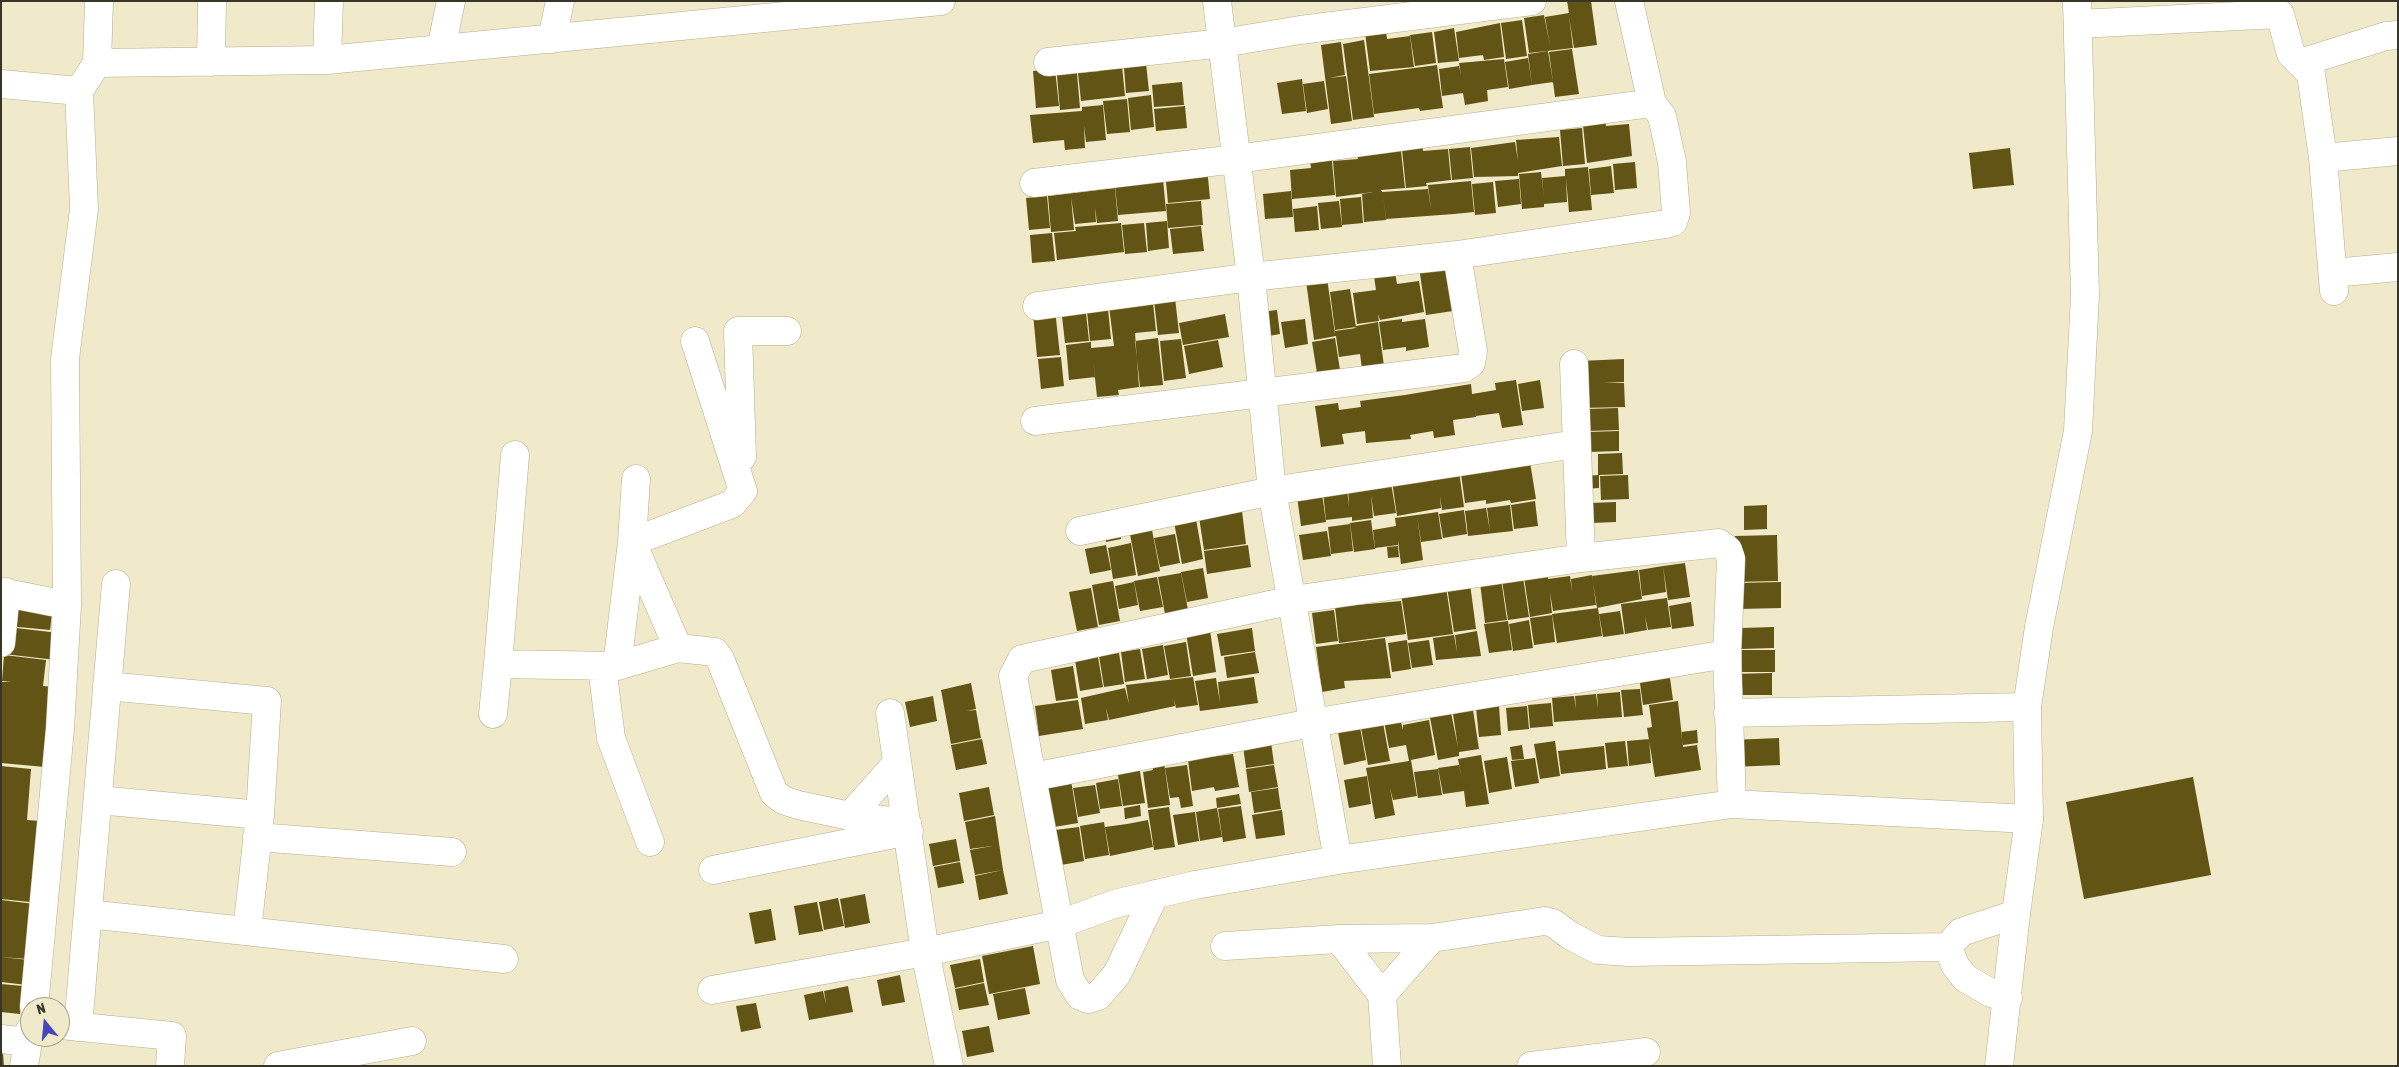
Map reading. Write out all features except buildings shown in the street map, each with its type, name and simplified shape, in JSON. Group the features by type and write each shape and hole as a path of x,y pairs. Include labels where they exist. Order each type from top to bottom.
{"street":[{"path":"35,997 60,729 68,605 65,359 84,209 79,91 98,63 99,1"},
{"path":"211,62 212,1"},
{"path":"327,60 330,1"},
{"path":"441,49 451,1"},
{"path":"552,38 560,1"},
{"path":"98,63 327,60 941,1"},
{"path":"1217,1 1251,277 1272,491 1338,860"},
{"path":"1048,62 1223,42 1300,30 1532,1"},
{"path":"1037,306 1251,277 1456,255 1673,222 1676,213 1672,162 1662,116 1652,103 1629,1"},
{"path":"1999,1066 2029,819 2027,707 2039,627 2078,431 2085,295 2077,13 2280,14 2291,54 2311,74 2323,158 2333,282 2398,267"},
{"path":"2300,63 2386,36 2398,35"},
{"path":"1,84 79,91"},
{"path":"1034,183 1236,160 1652,103"},
{"path":"2323,158 2398,151"},
{"path":"1035,421 1264,405 1464,368 1472,363 1473,352 1456,255"},
{"path":"632,542 732,504 743,491 738,331 787,330"},
{"path":"695,341 743,491"},
{"path":"1574,364 1581,558"},
{"path":"1080,530 1272,491 1576,444"},
{"path":"492,714 498,664 515,455"},
{"path":"636,479 632,542 610,667 611,738 650,842"},
{"path":"632,542 678,648"},
{"path":"1156,894 1117,974 1098,996 1088,999 1080,996 1074,990 1070,980 1012,676 1022,659 1293,600 1581,558 1719,543 1728,550 1731,559 1727,654 1732,804"},
{"path":"70,1020 88,914 116,584"},
{"path":"1,643 4,592 68,605"},
{"path":"498,664 610,667 678,648 715,652 720,659 774,793 783,800 908,827"},
{"path":"1032,777 1312,723 1727,654"},
{"path":"107,686 266,701 259,826 247,931"},
{"path":"1728,713 2027,707"},
{"path":"890,713 925,952 949,1066"},
{"path":"850,816 896,764"},
{"path":"98,800 259,826 452,852"},
{"path":"712,990 925,952 1060,924 1114,904 1195,885 1338,860 1732,804 2029,819"},
{"path":"713,870 908,827"},
{"path":"88,914 504,959"},
{"path":"1225,946 1339,938 1432,938 1545,921 1554,922 1571,936 1598,950 1630,952 1948,947 1966,929 2016,914"},
{"path":"1339,938 1382,995 1387,1066"},
{"path":"1382,995 1432,938"},
{"path":"1948,947 1955,965 1965,978 1991,993 2008,998"},
{"path":"70,1026 172,1036 170,1066"},
{"path":"1,1039 20,1044"},
{"path":"278,1066 412,1041"},
{"path":"1531,1066 1646,1052"}]}
